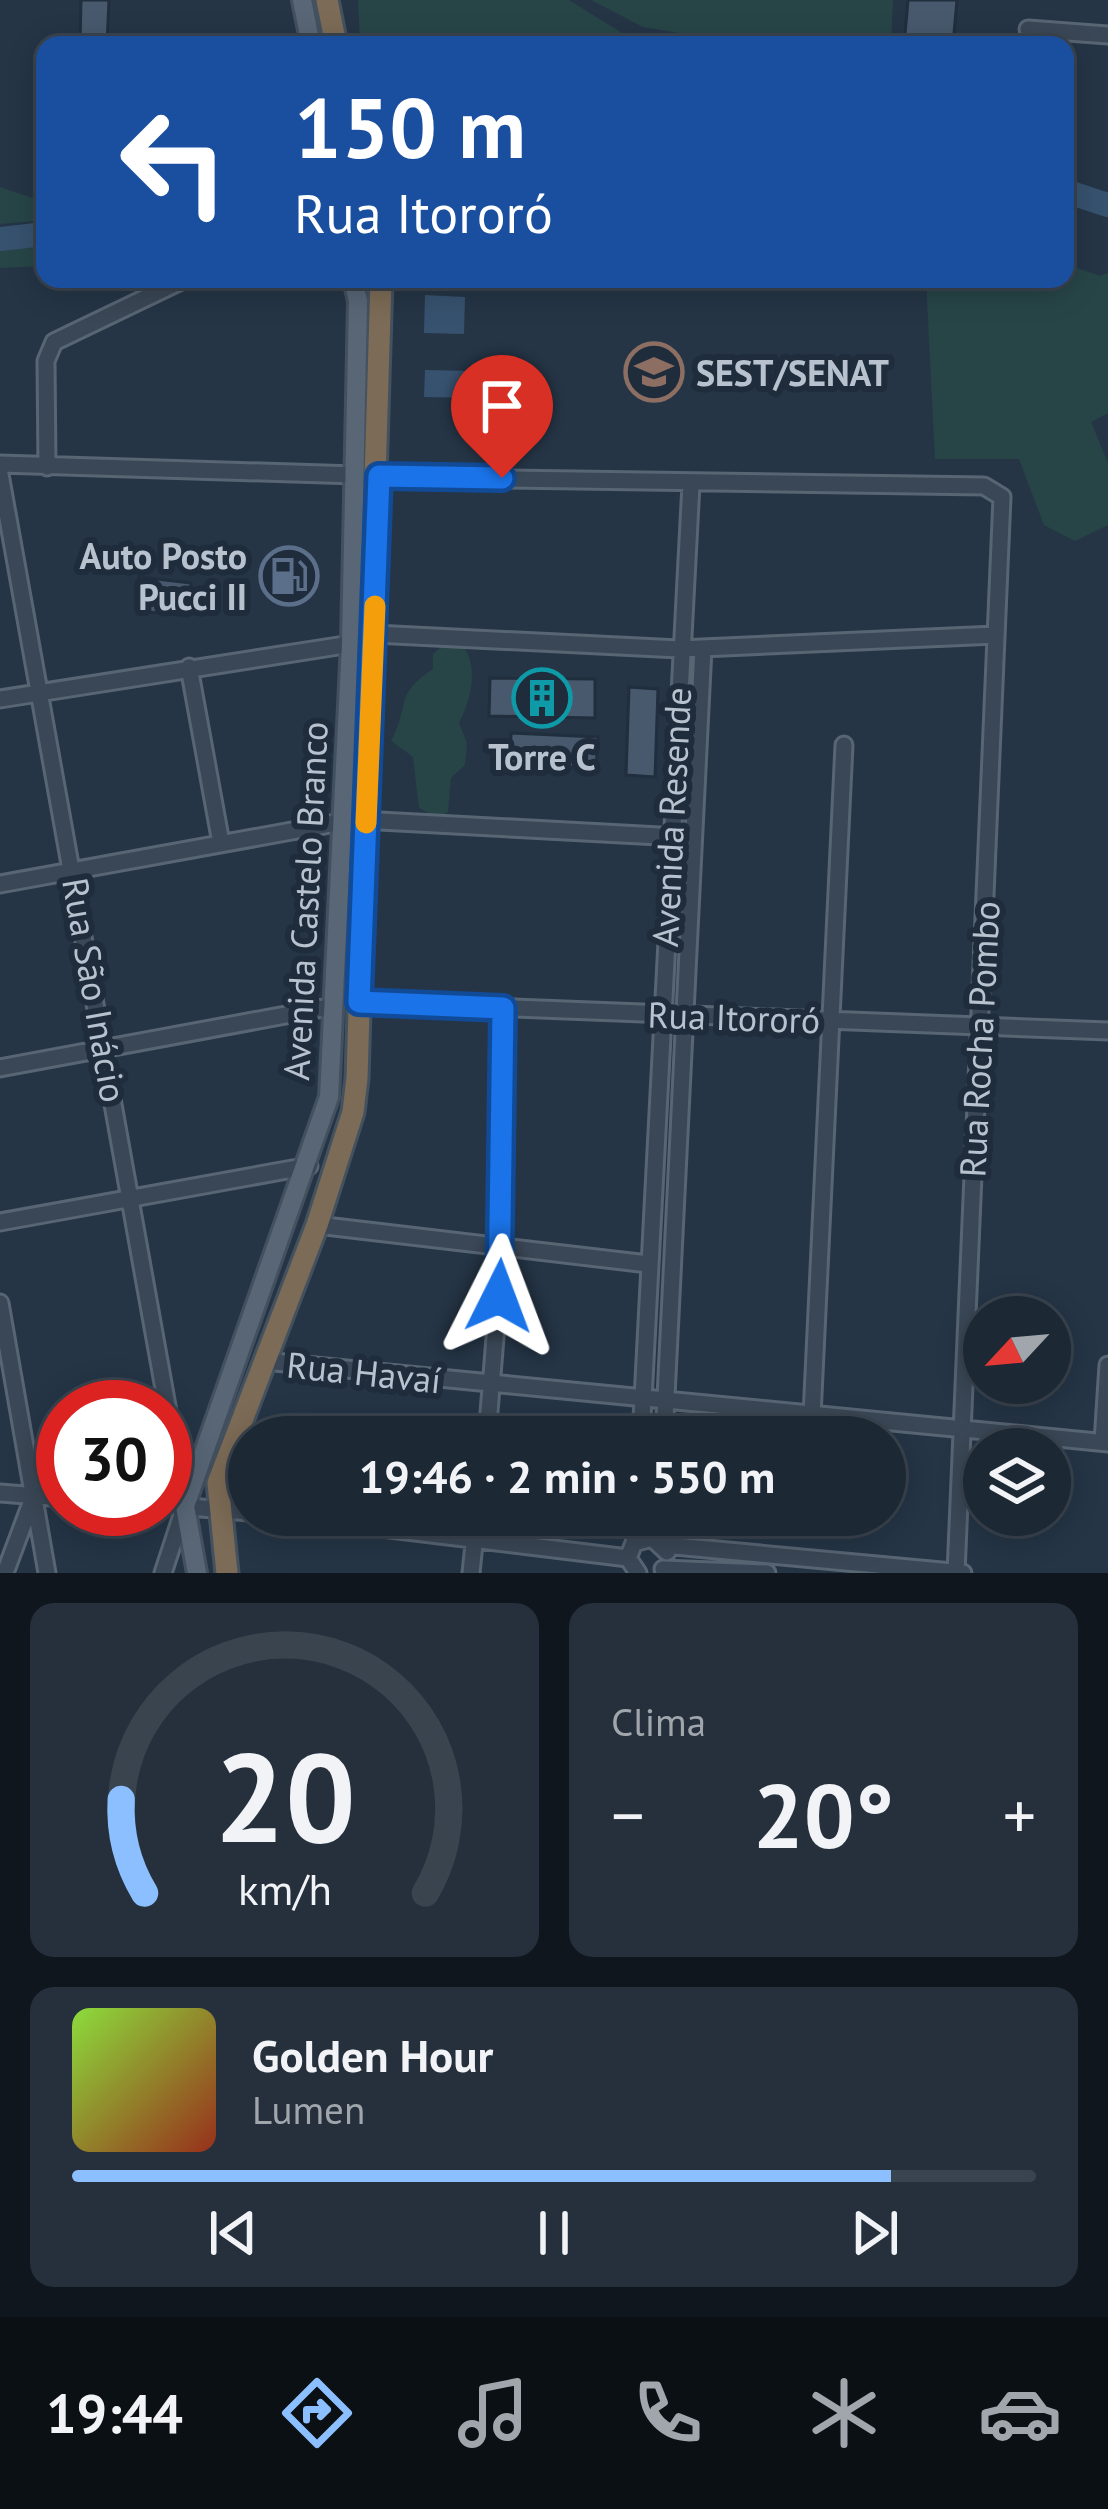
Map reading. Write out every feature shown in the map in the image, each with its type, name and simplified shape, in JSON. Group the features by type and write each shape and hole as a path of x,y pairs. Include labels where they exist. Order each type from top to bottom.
{"highway":[{"path":"327,0 334,35"},
{"name":"Avenida Castelo Branco","path":"227,1573 218,1508 225,1459 317,1225 353,1112 374,634 368,476 380,288"}],"main road":[{"path":"302,0 309,36"},
{"name":"Avenida Castelo Branco","path":"192,1463 309,1166 329,1097 351,644 368,476 355,288"},
{"path":"185,1536 197,1573"}],"street":[{"path":"1028,29 1108,35"},
{"path":"47,467 46,361 54,342 165,288"},
{"path":"0,464 692,484"},
{"name":"Rua São Inácio","path":"0,474 107,1048 156,1380"},
{"name":"Rua Rocha Pombo","path":"692,484 984,485 995,488 1004,506 956,1573"},
{"name":"Avenida Resende","path":"642,1416 679,649 692,484"},
{"path":"374,634 679,649 996,635"},
{"path":"0,699 351,644"},
{"name":"Avenida Resende","path":"665,1416 703,648"},
{"path":"189,667 221,843"},
{"path":"812,1416 844,745"},
{"path":"344,776 355,815 366,820 693,838"},
{"path":"0,884 341,822"},
{"name":"Rua Itororó","path":"359,1002 1108,1030"},
{"path":"0,1068 334,1006"},
{"path":"490,1416 502,1251 503,1008"},
{"path":"0,1222 309,1166"},
{"path":"317,1225 502,1251 648,1264"},
{"path":"0,1303 46,1573"},
{"path":"645,1333 668,1335"},
{"name":"Rua Havaí","path":"265,1361 812,1416"},
{"path":"1106,1443 1108,1365"},
{"name":"Rua Havaí","path":"906,1424 1106,1443"},
{"path":"0,1493 34,1496"},
{"path":"5,1573 34,1496"},
{"path":"192,1507 228,1509"},
{"path":"163,1573 170,1536"},
{"path":"449,1536 608,1552 633,1560 643,1538 662,1544 966,1573"},
{"path":"471,1573 474,1536"},
{"path":"662,1536 661,1571 767,1573"}],"green space":[{"path":"358,0 569,0 627,36 433,36 360,36"},
{"path":"591,0 893,0 891,36 697,36 643,27"},
{"path":"0,187 36,199 36,221 0,224"},
{"path":"36,247 36,266 0,268 0,249"},
{"path":"1074,267 1100,276 1108,273 1108,413 1091,422 1108,463 1108,525 1075,541 1044,525 1019,459 935,459 926,288 1074,288"},
{"path":"443,645 463,646 472,674 459,723 467,743 465,765 451,778 448,812 438,818 419,808 413,757 391,741 407,694 433,669 433,654"}],"water":[{"path":"425,295 465,297 464,334 424,333"},
{"path":"425,370 473,371 472,398 424,397"}],"building":[{"path":"81,0 109,0 107,36 80,36"},
{"path":"908,0 957,0 954,36 905,36"},
{"path":"139,577 191,583 188,616 139,611"},
{"name":"Torre C","path":"490,678 595,679 595,718 489,716"},
{"path":"629,687 658,689 655,777 626,775"},
{"path":"511,733 598,737 596,768 510,764"}],"waterway":[{"path":"1074,194 1108,205"},
{"path":"0,239 36,235"}],"slow traffic":[{"path":"366,823 375,606"}],"place":[{"name":"SEST/SENAT","path":"654,372"},
{"name":"Auto Posto Pucci II","path":"289,576"},
{"name":"Torre C","path":"542,698"}],"route":[{"path":"499,1296 503,1008 359,1002 379,476 502,478"}]}
